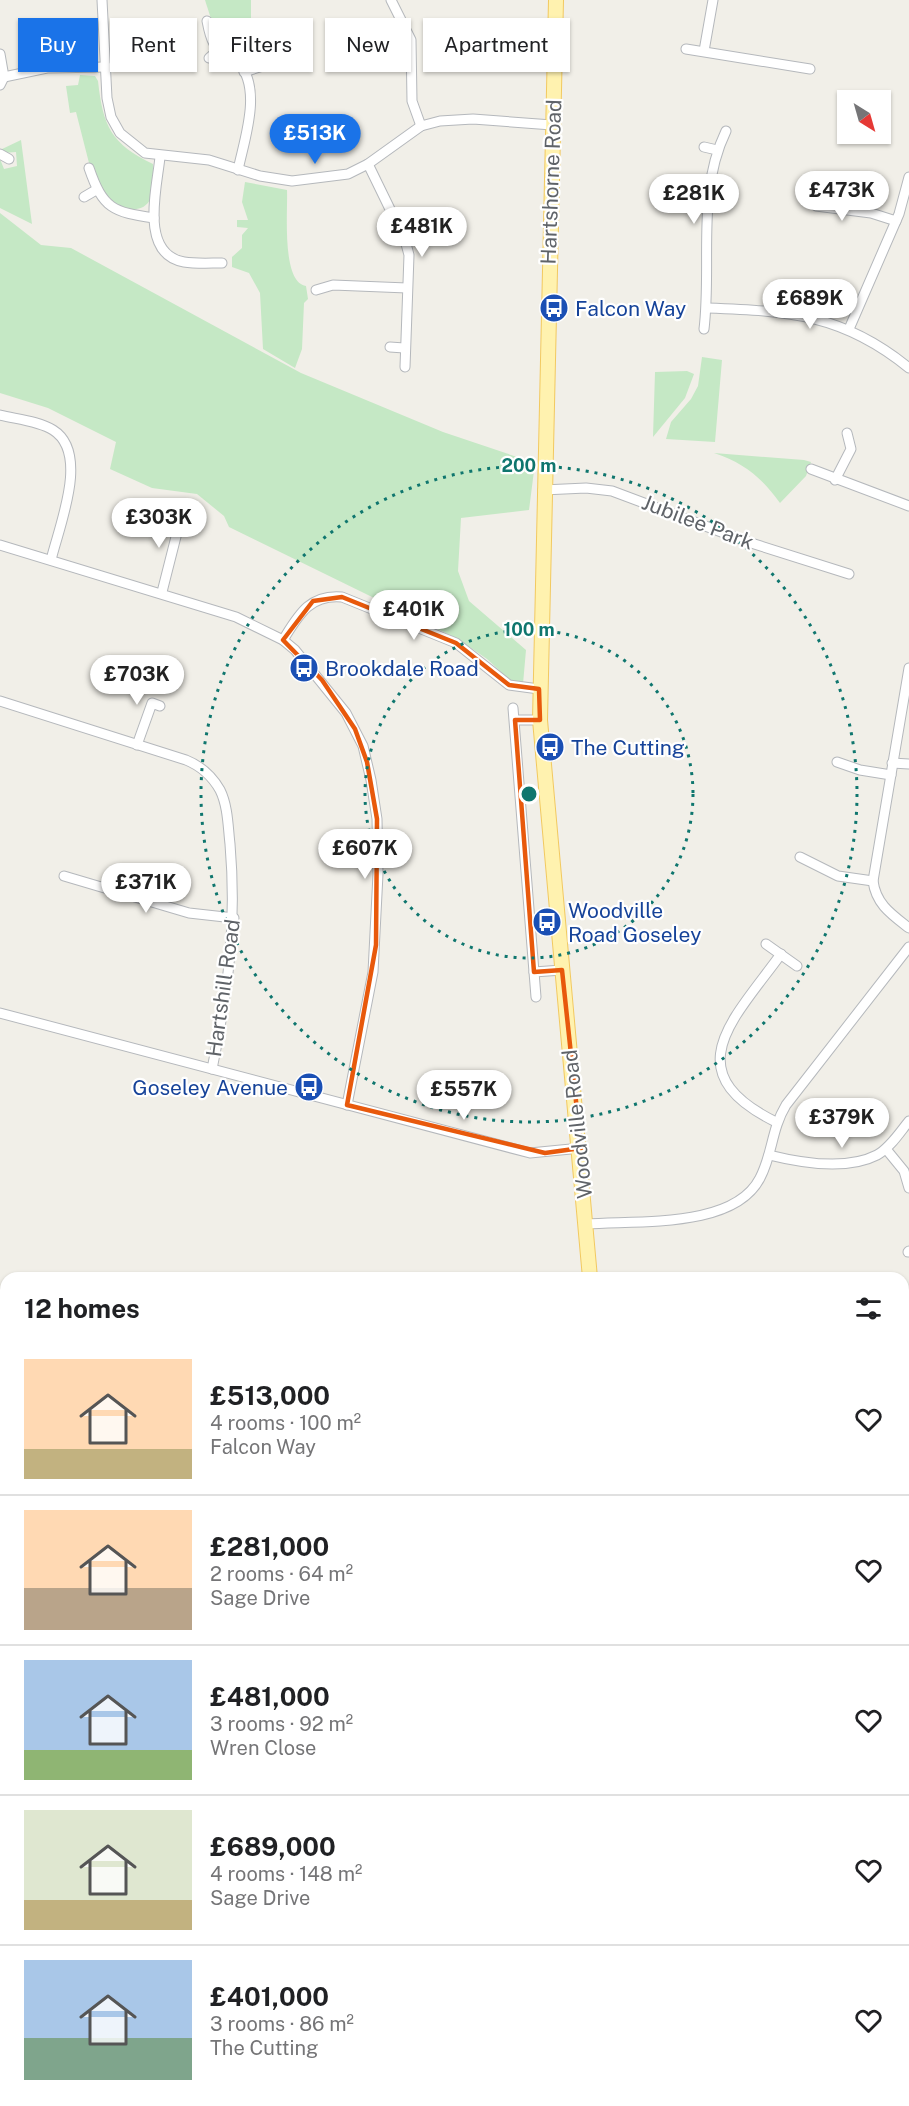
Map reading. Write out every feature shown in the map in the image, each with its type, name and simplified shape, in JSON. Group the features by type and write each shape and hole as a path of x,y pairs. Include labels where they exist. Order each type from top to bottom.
{"main road":[{"name":"Hartshorne Road","path":"539,689 544,621 543,490 556,0"},
{"name":"Woodville Road","path":"539,689 590,1272"}],"street":[{"path":"102,0 107,98 111,117 120,133 145,153 209,160 238,170 292,181 331,177 368,164 421,126 441,121 473,119 552,125"},
{"path":"391,0 411,40 412,101 421,126"},
{"path":"704,51 713,0"},
{"path":"207,21 209,30"},
{"path":"686,49 810,69"},
{"path":"0,54 2,81 47,68 107,67"},
{"path":"238,170 249,120 250,94 244,72"},
{"path":"704,329 707,309 707,204 717,150 726,131"},
{"path":"704,147 717,150"},
{"path":"0,154 9,159"},
{"path":"160,156 154,234 167,254 183,262 222,263"},
{"path":"368,164 405,240 409,255 405,367"},
{"path":"89,168 96,190 113,208 126,214 154,218"},
{"path":"849,329 898,218 909,177"},
{"path":"84,197 96,190"},
{"path":"807,195 816,206 909,219"},
{"path":"316,290 333,285 407,288"},
{"path":"707,309 770,311 814,318 849,329 909,368"},
{"path":"390,347 404,348"},
{"path":"0,415 52,429 65,440 71,456 72,474 51,560"},
{"path":"835,480 851,449 847,433"},
{"path":"811,469 835,480 909,506"},
{"name":"Jubilee Park","path":"543,490 586,488 612,491 748,542 849,574"},
{"path":"162,592 182,513"},
{"path":"0,545 162,592 236,617 283,640 322,680 346,714 363,747 374,802 378,874 376,945 359,1054 347,1105"},
{"path":"283,640 298,615 313,601 332,596 342,597 456,643 509,685 539,689"},
{"path":"909,671 873,881 875,895 886,909 909,928"},
{"name":"Hartshill Road","path":"0,701 196,764 209,774 220,791 229,837 234,918 231,962 212,1069"},
{"path":"137,746 152,703 160,706"},
{"path":"513,708 536,997"},
{"path":"515,720 540,720"},
{"path":"837,762 860,770 891,775"},
{"path":"892,763 909,765"},
{"path":"800,857 838,876 873,881"},
{"path":"64,876 189,913 234,918"},
{"path":"766,944 797,966"},
{"path":"586,1224 702,1216 739,1203 751,1191 769,1155 776,1122 909,947"},
{"path":"776,1122 755,1112 729,1091 721,1074 721,1055 724,1035 781,954"},
{"path":"534,972 562,970"},
{"path":"0,1013 530,1153 581,1148"},
{"path":"769,1155 806,1162 847,1163 877,1155 886,1149 909,1121"},
{"path":"886,1149 904,1171 909,1188"}],"highlighted area":[{"path":"342,597 456,643 509,685 539,689 540,720 515,720 534,972 562,970 581,1148 545,1153 347,1105 376,945 377,819 367,762 355,729 322,680 283,640 313,601"}],"green space":[{"path":"205,0 251,0 251,18 211,18"},
{"path":"80,75 95,76 98,81 107,122 118,141 139,157 153,164 152,195 146,205 140,208 125,208 111,200 101,188 94,169 89,163 76,112 70,113 66,86 78,85"},
{"path":"21,140 32,224 0,208 0,159 4,169 17,166 16,152 3,153 0,150"},
{"path":"245,182 287,190 289,259 298,282 306,286 308,299 304,303 302,349 295,368 263,349 260,293 249,273 232,267 232,257 242,248 242,235 248,228 237,227 237,220 248,220 242,202"},
{"path":"0,213 41,245 71,248 301,373 443,432 535,463 529,510 461,518 458,571 469,601 526,650 523,684 512,682 487,659 458,639 229,527 224,516 197,494 152,488 110,469 116,442 48,408 0,393"},
{"path":"702,357 722,360 715,442 666,439 671,422 691,399 698,386"},
{"path":"687,371 694,374 685,398 653,437 655,372"},
{"path":"714,453 811,462 806,476 780,503 751,472 734,461"}],"place":[{"name":"Falcon Way","path":"554,308"},
{"name":"Brookdale Road","path":"304,668"},
{"name":"The Cutting","path":"550,747"},
{"name":"Woodville Road Goseley","path":"547,922"},
{"name":"Goseley Avenue","path":"309,1087"}]}
